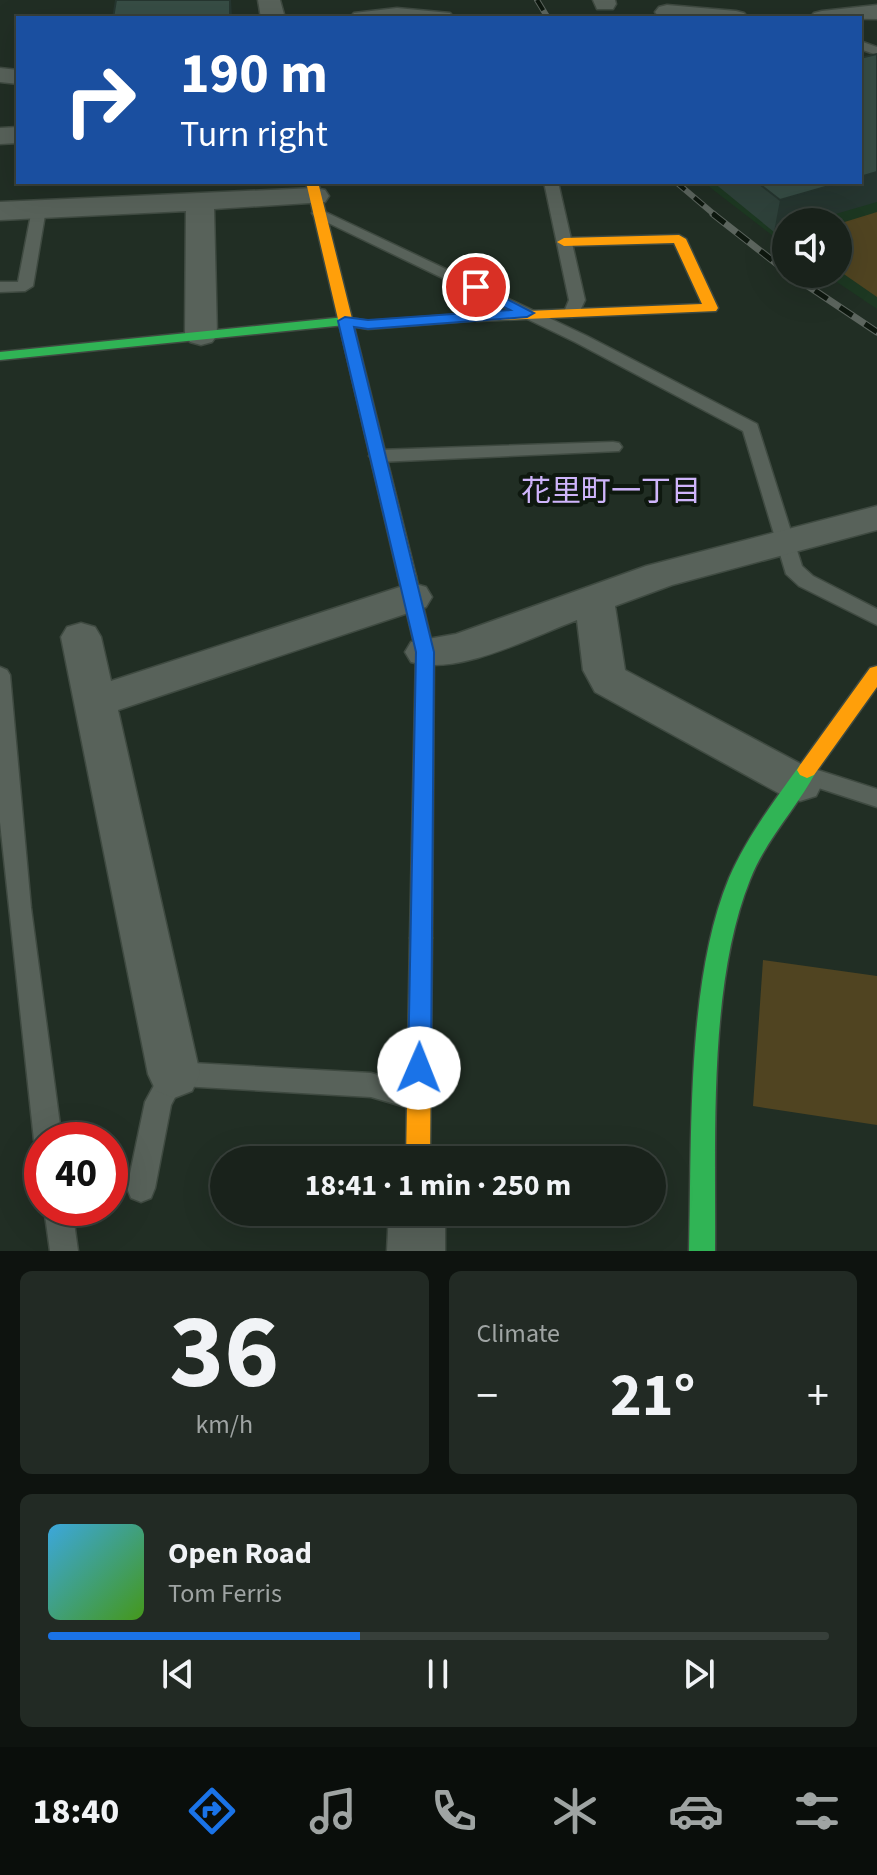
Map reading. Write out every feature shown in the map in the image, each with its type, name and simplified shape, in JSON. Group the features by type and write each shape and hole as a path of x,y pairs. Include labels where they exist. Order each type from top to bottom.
{"street":[{"path":"667,12 703,16"},
{"path":"840,16 877,12"},
{"path":"0,211 39,209 111,194 200,202 316,197 425,652 418,1146"},
{"path":"200,202 201,335"},
{"path":"0,356 345,321 368,325 527,313 711,308 679,239 564,242"},
{"path":"425,652 460,648 660,575 877,518"},
{"path":"95,702 412,597"},
{"path":"594,600 604,670 610,681 802,780"},
{"path":"81,637 174,1074"},
{"path":"702,1251 706,1073 716,976 725,928 749,859 767,826 877,673"},
{"path":"416,1251 417,1226"}],"lane":[{"path":"551,184 577,300 572,312"},
{"path":"316,197 527,313 685,391 751,428 793,569 806,581 877,618"},
{"path":"0,287 25,286 39,209"},
{"path":"378,456 613,447"},
{"path":"0,675 8,798 45,1122"},
{"path":"802,780 877,798"},
{"path":"141,1188 158,1102 174,1074 371,1085 419,1099"},
{"path":"61,1226 64,1251"}],"shaded area":[{"path":"877,63 877,309 846,288 852,288 852,208 772,208 772,235 706,184 862,184"},
{"path":"877,212 877,297 852,280 852,220"},
{"path":"763,960 877,976 877,1125 753,1106"}],"building":[{"path":"116,0 230,0 230,16 113,16"},
{"path":"877,54 877,172 862,176 862,58"},
{"path":"760,184 836,184 780,200"}],"railway":[{"path":"537,0 547,16"},
{"path":"678,184 716,216"},
{"path":"713,214 772,260"},
{"path":"811,288 877,332"}],"traffic: fast":[{"path":"0,356 345,321 368,325 477,317"},
{"path":"407,576 425,652 421,938"},
{"path":"702,1251 706,1073 722,940 733,897 747,863 807,770"}],"traffic: slow":[{"path":"312,184 407,576"},
{"path":"477,317 711,308 679,239 564,242"},
{"path":"807,770 877,673"},
{"path":"418,1146 421,938"}],"district":[{"name":"花里町一丁目","path":"611,491"}],"route":[{"path":"419,1068 425,652 345,321 368,325 527,313 476,287"}]}
